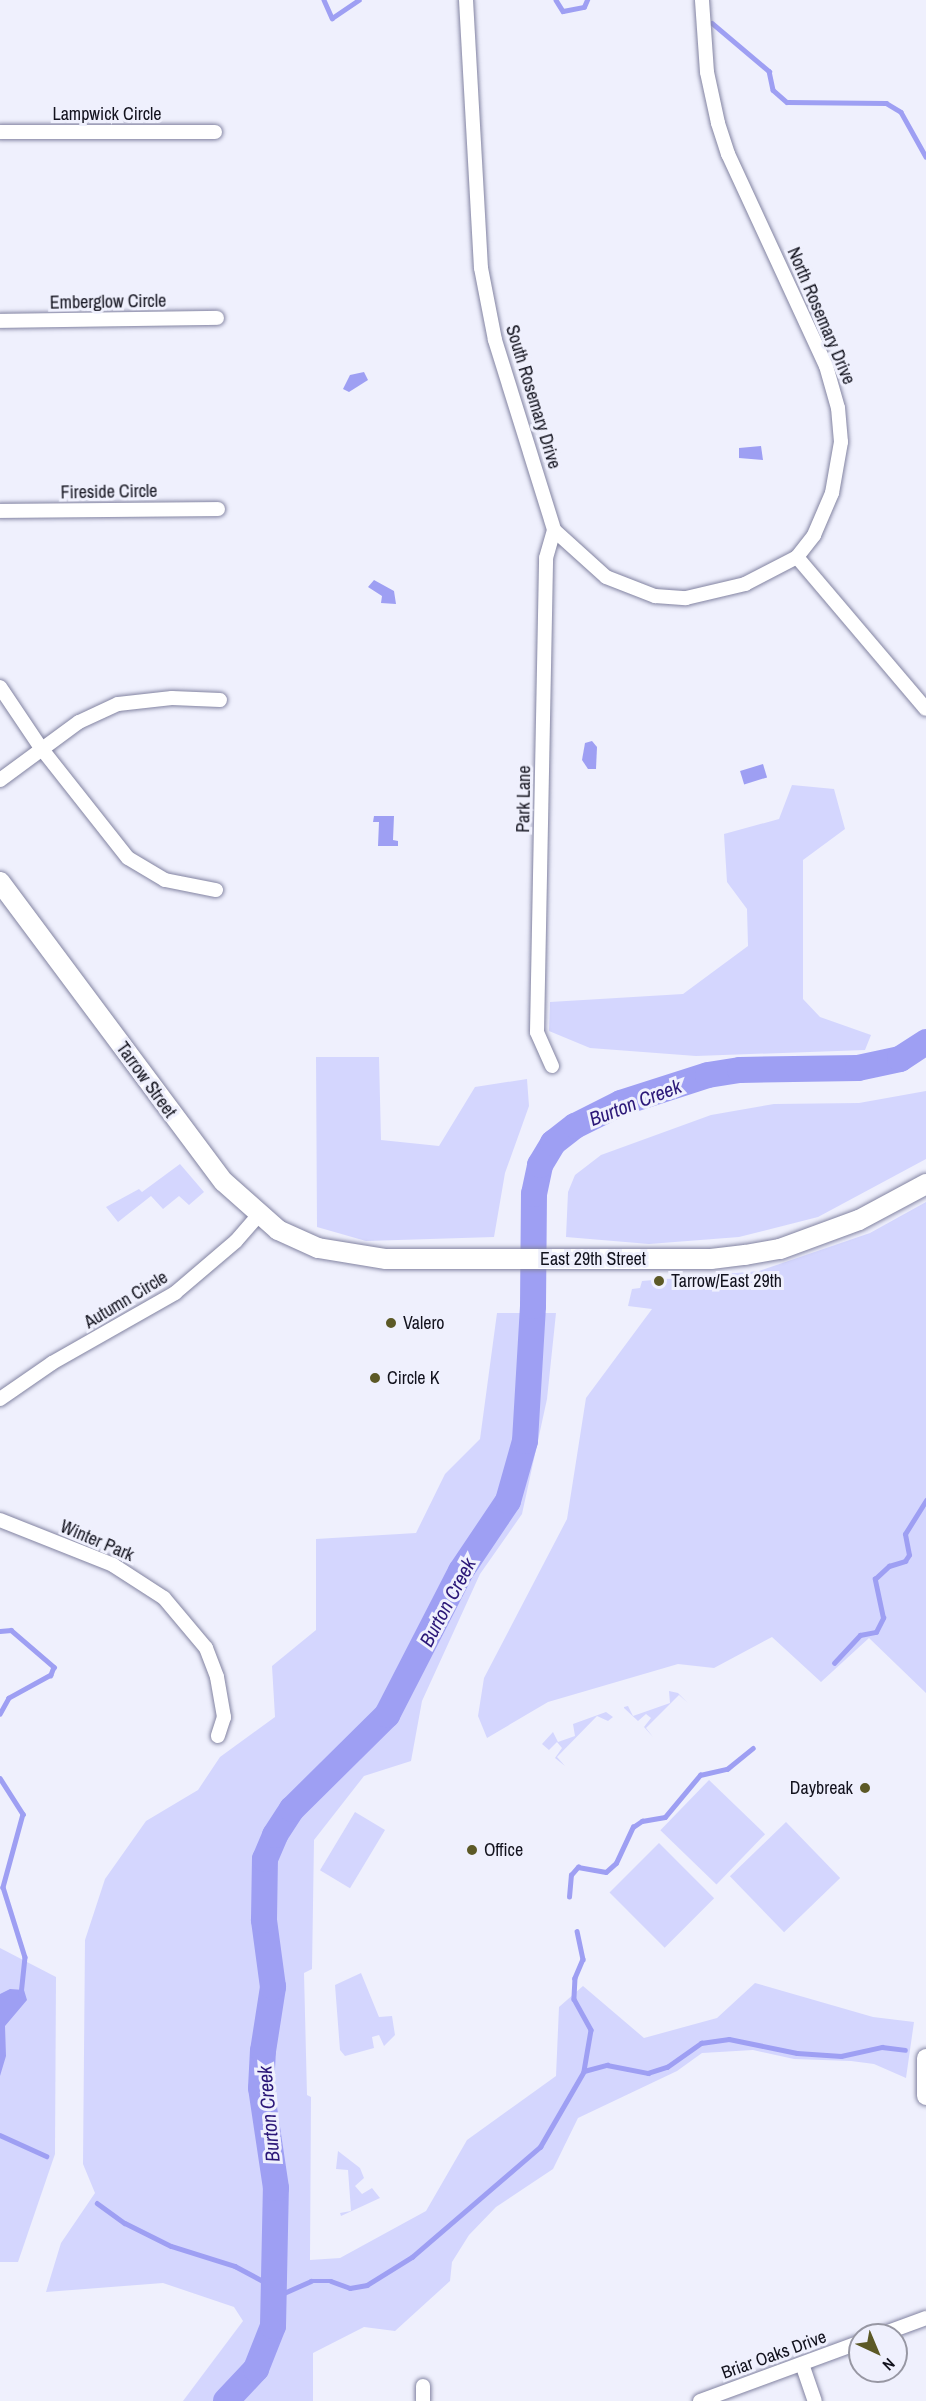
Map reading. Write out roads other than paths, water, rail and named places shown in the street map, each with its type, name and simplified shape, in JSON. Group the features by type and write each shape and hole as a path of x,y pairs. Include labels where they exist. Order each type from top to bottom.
{"main road":[{"name":"Tarrow Street","path":"0,882 224,1182 258,1216 289,1236 318,1248"},
{"name":"East 29th Street","path":"318,1248 386,1259 711,1259 780,1249 859,1220 926,1184"}],"street":[{"name":"South Rosemary Drive","path":"466,0 481,268 495,340 554,530"},
{"name":"North Rosemary Drive","path":"702,0 711,99 728,153 826,366 838,408 841,442 832,493 814,535 796,557"},
{"name":"Lampwick Circle","path":"0,132 215,132"},
{"name":"Emberglow Circle","path":"0,321 217,318"},
{"name":"Fireside Circle","path":"0,511 219,509"},
{"path":"554,530 606,578 669,598 722,592 763,576 796,557 926,709"},
{"name":"Park Lane","path":"552,1066 537,1032 546,558 554,530"},
{"path":"0,687 41,748 128,858 165,880 216,890"},
{"path":"0,780 79,722 118,704 172,698 220,700"},
{"name":"Autumn Circle","path":"0,1400 52,1363 175,1293 228,1248 258,1216"},
{"name":"Winter Park","path":"0,1520 113,1565 164,1598 206,1648 217,1677 224,1717 218,1736"},
{"path":"926,2058 926,2096"},
{"path":"908,2325 926,2318"},
{"name":"Briar Oaks Drive","path":"700,2401 848,2347"},
{"path":"802,2364 815,2401"},
{"path":"423,2386 423,2401"}],"water":[{"path":"364,372 368,380 349,392 343,389 350,375"},
{"path":"761,446 763,460 739,458 739,448"},
{"path":"374,580 394,591 396,604 381,603 382,596 368,587"},
{"path":"592,741 597,747 596,769 588,769 582,760 585,743"},
{"path":"763,764 767,777 744,784 740,771"},
{"path":"374,816 394,816 393,840 398,841 398,846 378,846 379,822 373,822"},
{"path":"10,1989 24,1990 27,2000 5,2026 6,2056 0,2076 0,1994"}],"waterway":[{"path":"324,0 332,18 359,0"},
{"path":"556,0 563,11 584,7 587,0"},
{"path":"712,23 769,71 773,90 787,102 886,103 901,112 926,157"},
{"name":"Burton Creek","path":"226,2401 256,2369 273,2326 276,2188 261,2088 263,2051 273,1987 264,1920 265,1859 275,1835 292,1809 387,1715 461,1571 508,1501 525,1441 533,1306 534,1194 540,1165 553,1143 575,1126 621,1103 708,1075 740,1070 858,1068 900,1059 926,1042"},
{"path":"834,1663 860,1635 876,1632 883,1618 875,1579 889,1566 905,1561 909,1555 905,1534 926,1500"},
{"path":"0,1631 11,1630 54,1667 51,1675 9,1698 0,1714"},
{"path":"569,1897 571,1875 578,1867 606,1872 616,1863 633,1827 642,1821 665,1817 700,1775 727,1769 753,1748"},
{"path":"0,1778 23,1814 3,1887 25,1957 21,1995"},
{"path":"577,1931 583,1959 575,1978 574,1999 591,2030 584,2071"},
{"path":"275,2297 311,2281 331,2281 350,2288 367,2285 412,2257 540,2147 584,2071 607,2065 648,2073 667,2067 701,2043 729,2039 797,2053 841,2056 882,2047 905,2050"},
{"path":"0,2135 46,2156"},
{"path":"97,2203 125,2223 171,2246 235,2266 276,2288"}],"place":[{"name":"Tarrow/East 29th","path":"659,1281"},
{"name":"Valero","path":"391,1323"},
{"name":"Circle K","path":"375,1378"},
{"name":"Daybreak","path":"865,1788"},
{"name":"Office","path":"472,1850"}]}
